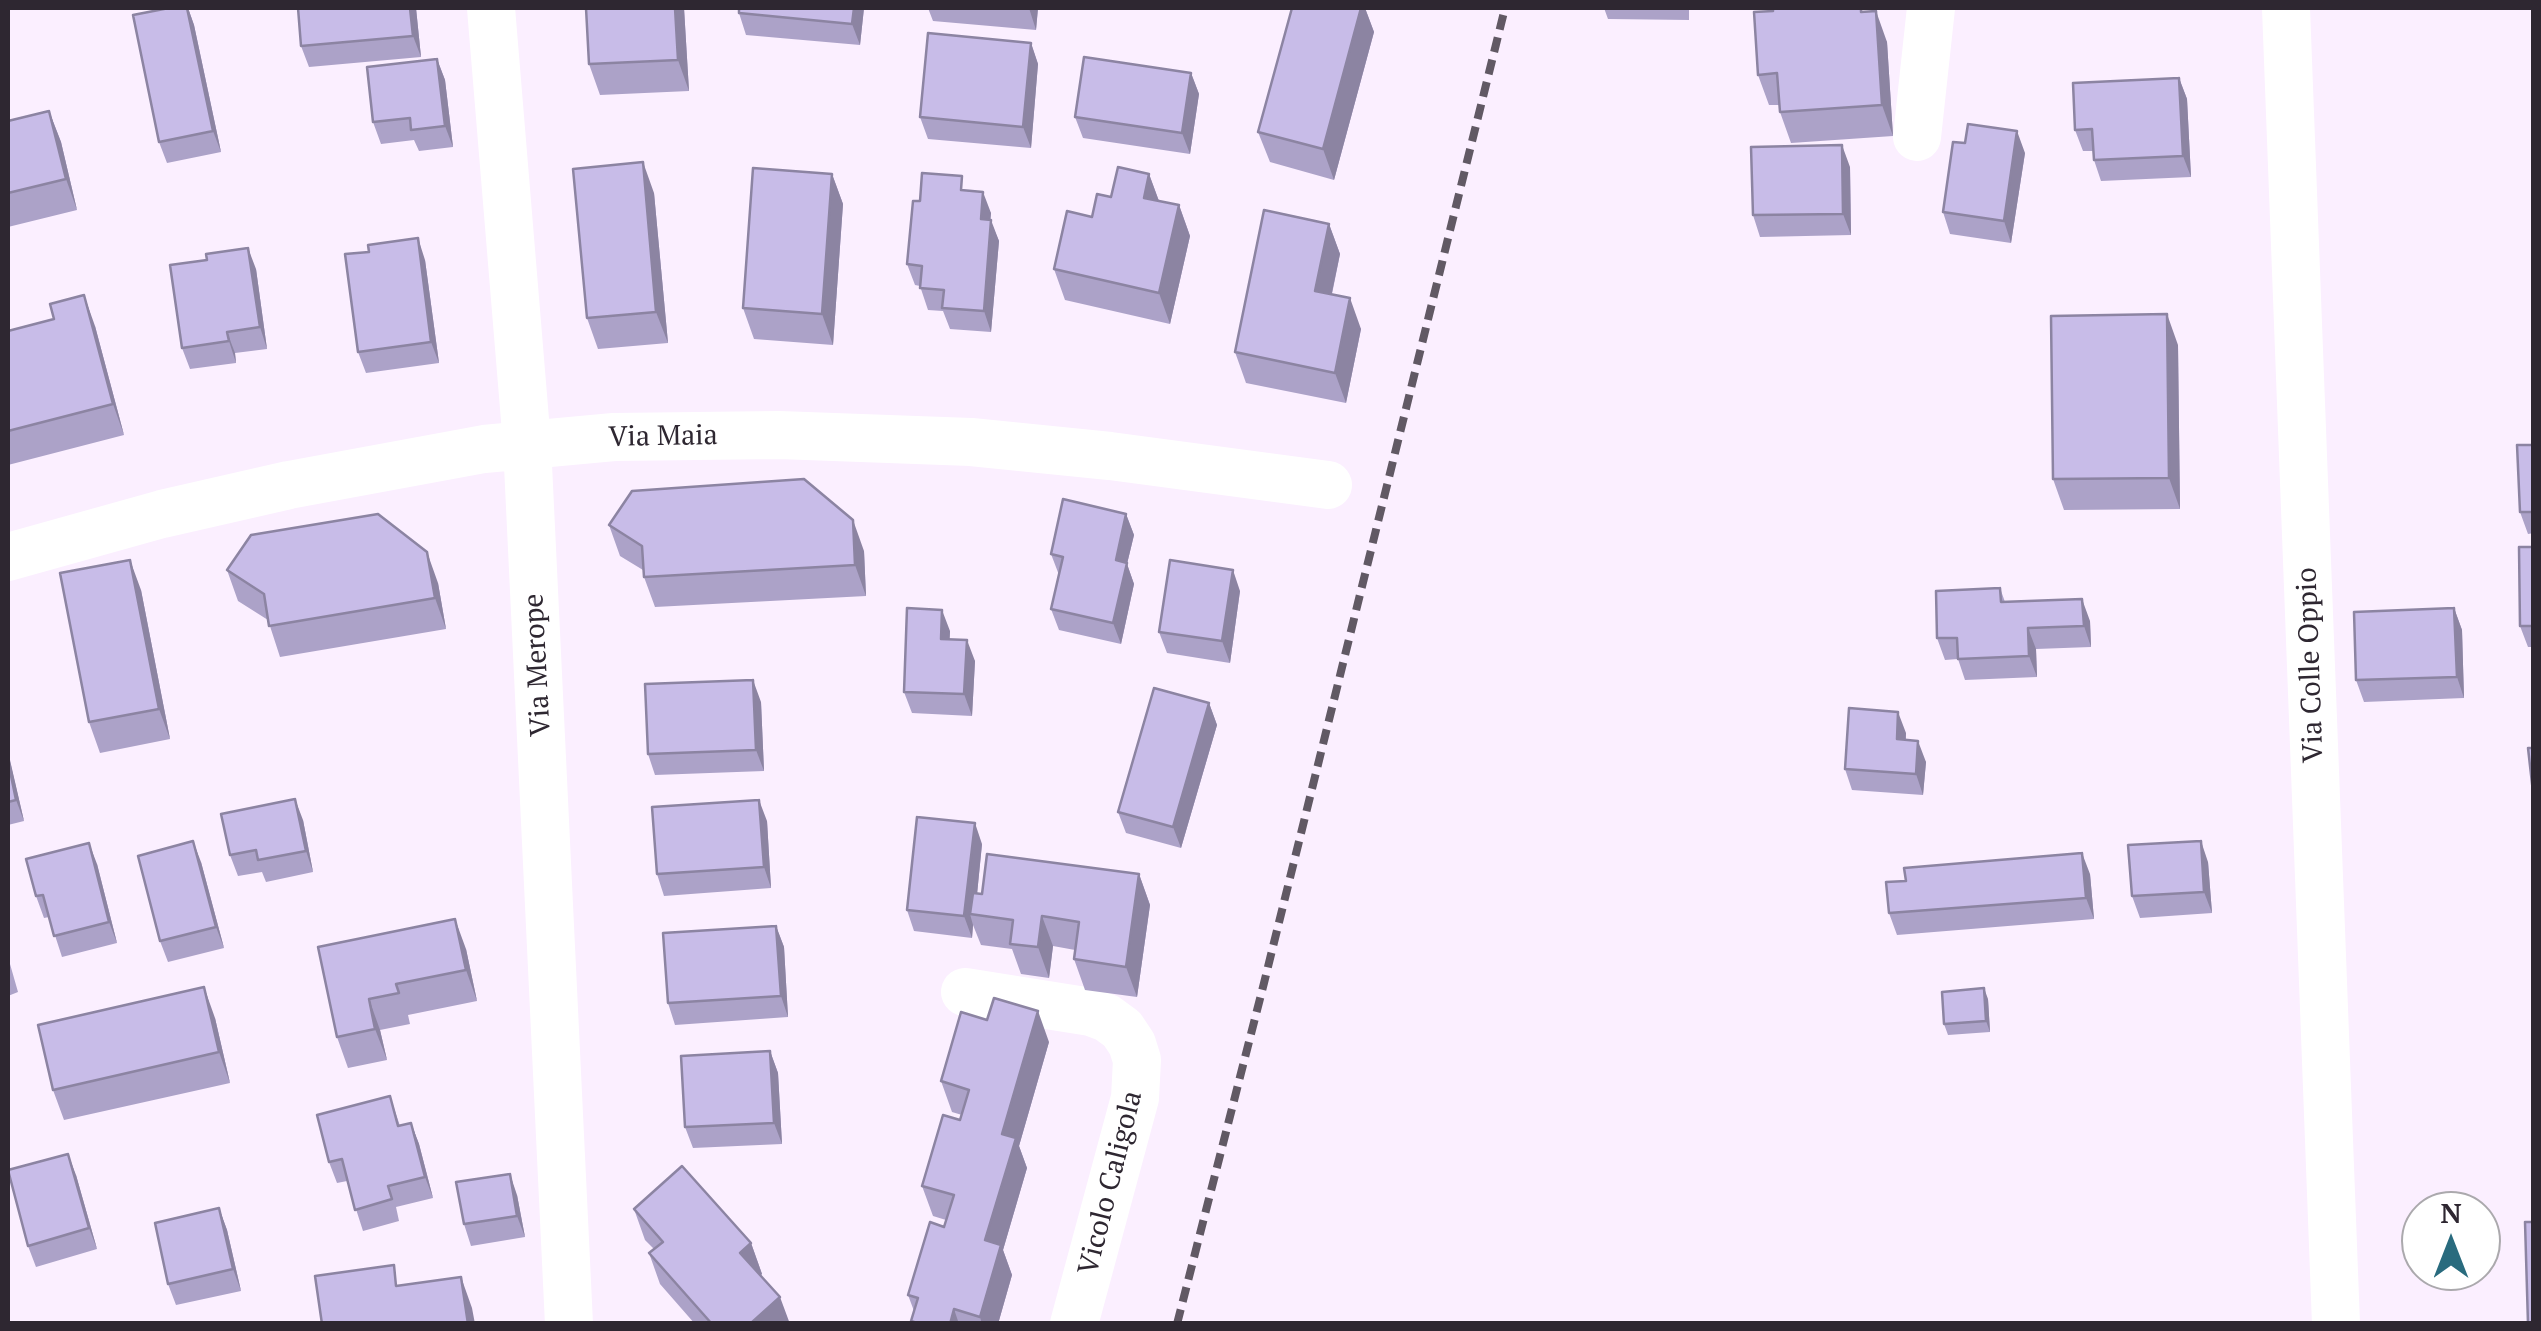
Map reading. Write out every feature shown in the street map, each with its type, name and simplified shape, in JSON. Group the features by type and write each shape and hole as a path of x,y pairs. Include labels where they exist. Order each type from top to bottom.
{"street":[{"name":"Via Merope","path":"491,8 527,444 569,1324"},
{"path":"1917,137 1931,8"},
{"name":"Via Colle Oppio","path":"2286,8 2336,1324"},
{"name":"Via Maia","path":"8,557 225,498 442,456 597,438 905,438 1036,448 1328,485"},
{"name":"Vicolo Caligola","path":"965,992 1091,1012 1122,1029 1132,1044 1137,1060 1135,1098 1074,1324"}],"building":[{"path":"187,8 213,131 159,142 133,15"},
{"path":"298,8 410,8 413,36 301,46"},
{"path":"586,8 675,8 678,60 589,64"},
{"path":"739,8 854,8 852,24 739,13"},
{"path":"1292,8 1361,8 1323,149 1258,132"},
{"path":"1773,8 1876,11 1882,105 1780,112 1777,73 1758,75 1754,12"},
{"path":"928,33 1031,43 1023,127 920,117"},
{"path":"1084,57 1191,73 1182,133 1075,117"},
{"path":"437,59 445,126 411,130 410,118 373,122 367,67"},
{"path":"2179,78 2183,156 2094,160 2092,129 2075,130 2073,83"},
{"path":"49,111 66,179 8,193 8,121"},
{"path":"1968,124 2017,131 2004,221 1943,212 1953,142 1965,143"},
{"path":"1842,145 1843,214 1753,215 1751,147"},
{"path":"643,162 656,312 587,318 573,169"},
{"path":"1118,167 1149,174 1144,198 1179,205 1159,293 1054,269 1067,211 1092,217 1097,194 1111,197"},
{"path":"753,168 832,174 822,314 743,308"},
{"path":"922,173 962,176 961,190 983,192 981,219 991,220 984,311 942,308 944,290 920,288 922,266 907,264 913,201 920,201"},
{"path":"1264,210 1329,224 1315,291 1350,298 1335,373 1235,352"},
{"path":"418,238 431,342 358,352 345,254 369,252 368,245"},
{"path":"248,248 260,327 227,332 229,341 182,348 170,265 207,260 206,254"},
{"path":"84,295 113,404 8,431 8,331 54,319 50,304"},
{"path":"2167,314 2169,478 2053,479 2051,316"},
{"path":"2517,445 2534,445 2534,512 2520,512"},
{"path":"804,479 853,520 855,565 644,577 642,546 609,525 632,491"},
{"path":"1063,499 1126,514 1116,560 1127,563 1113,623 1051,609 1063,557 1051,554"},
{"path":"378,514 427,552 435,598 269,626 264,594 227,570 251,535"},
{"path":"2519,547 2534,547 2534,626 2520,626"},
{"path":"130,560 159,709 89,722 60,573"},
{"path":"1170,560 1233,570 1222,641 1159,632"},
{"path":"2000,588 2001,602 2082,599 2084,626 2028,628 2029,656 1958,659 1957,638 1937,638 1936,591"},
{"path":"907,608 942,610 941,639 967,640 964,694 904,692"},
{"path":"2454,608 2457,677 2356,680 2354,612"},
{"path":"753,680 756,750 648,754 645,684"},
{"path":"1154,688 1209,703 1173,827 1118,812"},
{"path":"1849,708 1898,712 1897,739 1918,741 1916,774 1845,769"},
{"path":"2528,748 2534,748 2534,801"},
{"path":"8,761 16,800 8,802"},
{"path":"295,799 306,851 258,860 256,850 230,855 221,814"},
{"path":"759,800 764,867 657,874 652,807"},
{"path":"917,817 975,823 964,916 907,910"},
{"path":"193,841 216,927 160,941 138,856"},
{"path":"2201,841 2204,892 2132,896 2128,845"},
{"path":"89,843 109,922 54,936 43,895 36,896 26,859"},
{"path":"2082,853 2086,898 1889,913 1886,882 1906,881 1904,868"},
{"path":"987,854 1139,874 1126,967 1074,959 1079,922 1042,916 1038,947 1010,944 1013,920 970,914 973,893 982,894"},
{"path":"455,919 466,970 396,984 399,993 369,999 375,1029 337,1037 318,947"},
{"path":"776,926 781,996 668,1003 663,933"},
{"path":"204,987 219,1052 53,1090 38,1025"},
{"path":"1984,988 1986,1021 1944,1024 1942,992"},
{"path":"994,998 1038,1011 1002,1134 1016,1138 985,1240 1001,1245 980,1317 954,1309 950,1324 920,1324 911,1321 918,1298 908,1295 930,1222 944,1227 954,1195 922,1186 943,1115 960,1120 969,1090 941,1081 961,1012 987,1020"},
{"path":"770,1051 774,1123 685,1127 681,1056"},
{"path":"390,1096 398,1126 411,1123 425,1177 388,1186 392,1199 355,1210 342,1159 329,1162 317,1115"},
{"path":"68,1154 89,1228 28,1246 8,1170"},
{"path":"682,1166 751,1243 740,1253 780,1297 750,1324 712,1324 649,1253 663,1242 634,1209"},
{"path":"510,1174 517,1216 464,1224 456,1182"},
{"path":"219,1208 233,1269 168,1284 155,1223"},
{"path":"2525,1222 2534,1222 2534,1324 2528,1324"},
{"path":"394,1265 396,1286 461,1277 468,1324 322,1324 315,1276"}],"railway":[{"path":"1177,1324 1505,8"}]}
